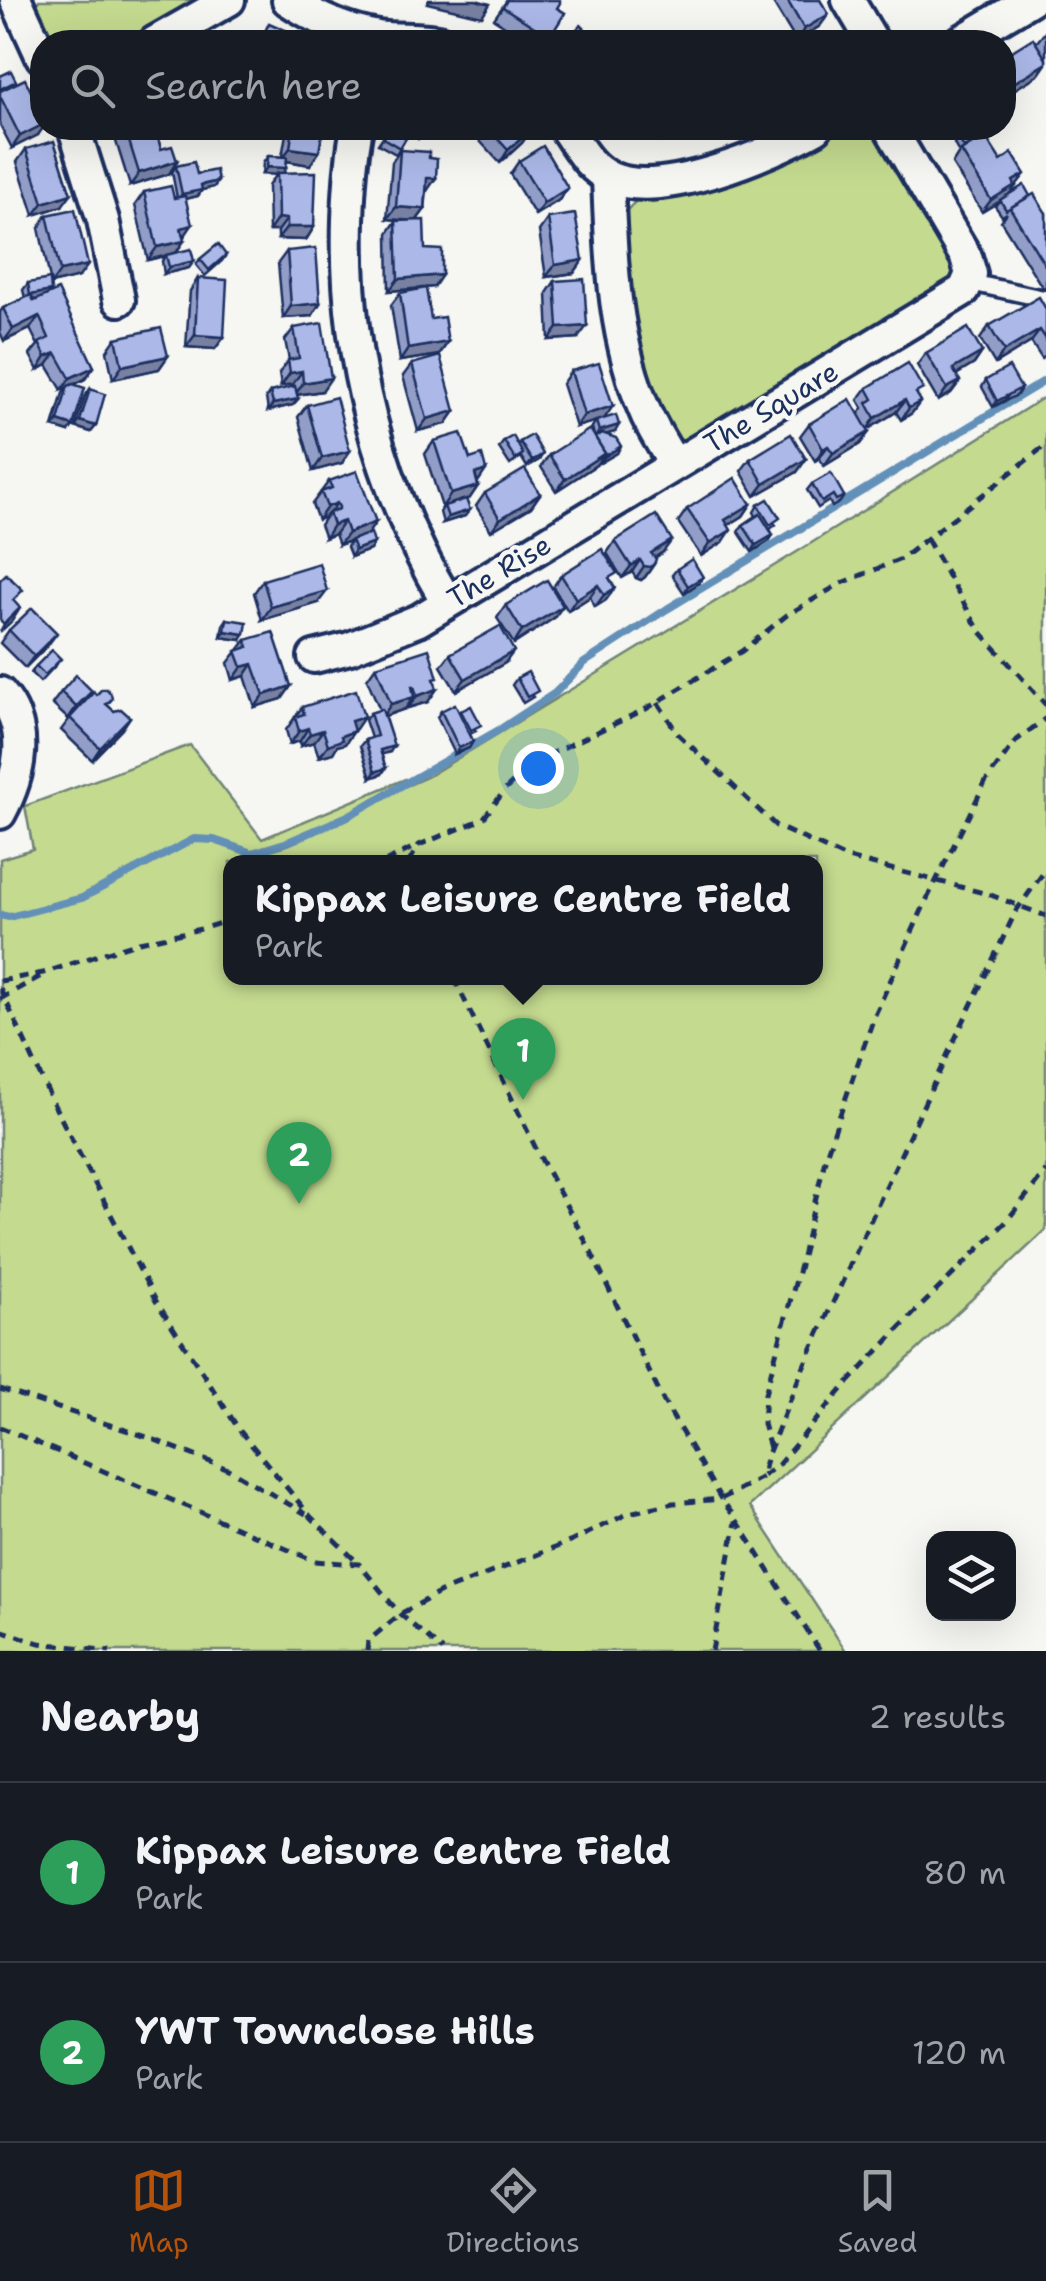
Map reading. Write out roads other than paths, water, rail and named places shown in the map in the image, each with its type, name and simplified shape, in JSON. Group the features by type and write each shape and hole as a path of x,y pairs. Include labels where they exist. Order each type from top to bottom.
{"street":[{"path":"16,0 30,31"},
{"path":"175,30 229,0"},
{"path":"288,0 350,30"},
{"path":"848,0 866,30"},
{"path":"980,30 1030,0"},
{"path":"78,140 103,220 119,300"},
{"path":"355,140 347,247 357,358 384,466 411,535 447,602"},
{"path":"574,140 592,166 608,177 645,184 714,171 793,140"},
{"path":"897,140 966,258 968,282"},
{"name":"The Square","path":"608,177 612,280 625,351 648,419 674,464 958,296 968,282"},
{"name":"The Rise","path":"314,657 385,636 420,620 674,464"},
{"path":"0,693 13,712 20,743 16,777 0,813"}],"lane":[{"path":"968,282 1046,299"}],"waterway":[{"path":"0,915 9,917 82,898 194,839 214,840 252,853 348,816 499,730 555,693 584,663 667,609 1046,380"}],"place":[{"name":"Kippax Leisure Centre Field","path":"523,1100"},
{"name":"YWT Townclose Hills","path":"299,1204"}]}
